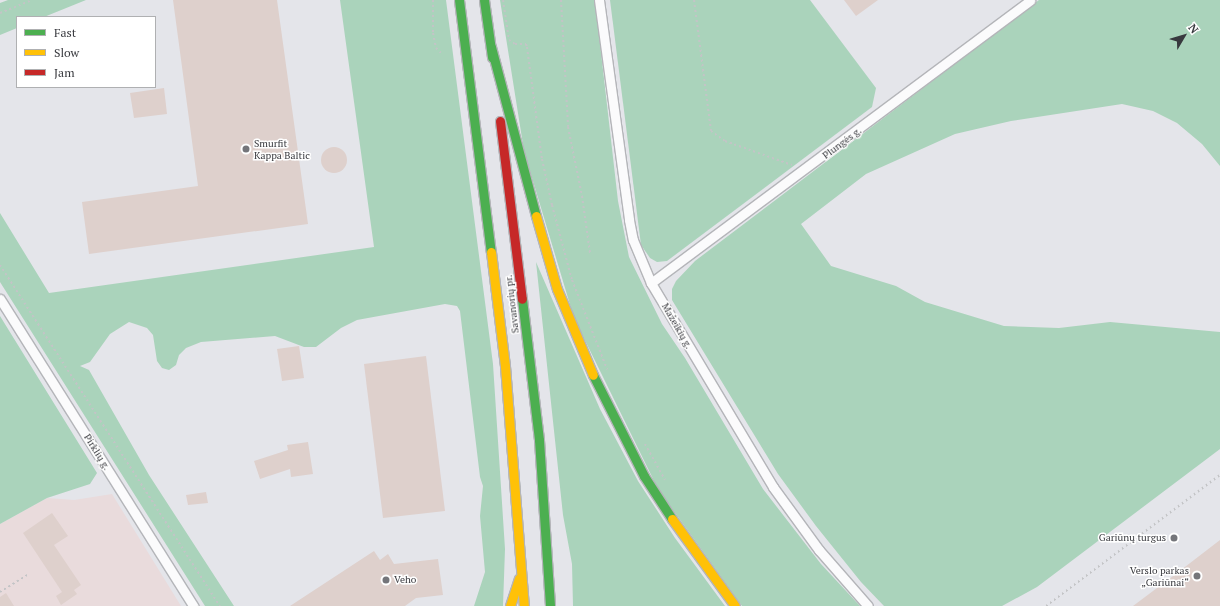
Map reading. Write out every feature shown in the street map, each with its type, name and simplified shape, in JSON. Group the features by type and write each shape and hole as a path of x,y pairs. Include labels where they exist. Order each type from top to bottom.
{"highway":[{"name":"Savanorių pr.","path":"459,0 504,350 523,567 524,606"},
{"name":"Savanorių pr.","path":"484,0 539,440 550,606"},
{"path":"491,47 546,254 557,289 586,362 644,476 697,556 735,606"},
{"path":"510,606 523,567"}],"street":[{"name":"Mažeikių g.","path":"599,0 629,220 633,240 651,283 773,487 819,550 868,606"},
{"name":"Plungės g.","path":"651,283 805,170 1030,0"},
{"name":"Pirklių g.","path":"0,299 193,606"}],"path":[{"path":"0,13 32,0"},
{"path":"433,0 433,33 436,48 442,54"},
{"path":"503,0 508,40 515,44 523,44 527,47 542,159 572,280 610,376"},
{"path":"561,0 568,127 582,196 590,253"},
{"path":"694,0 711,131 725,141 805,170"},
{"path":"0,265 220,606"},
{"path":"642,438 666,482"},
{"path":"1046,606 1220,475"},
{"path":"0,592 29,574"}],"shaded area":[{"path":"112,494 181,606 0,606 0,524 47,498 74,500"}],"green space":[{"path":"8,0 86,0 46,16 16,16 16,28 0,35 0,3"},
{"path":"340,0 446,0 493,364 505,549 503,606 474,606 485,572 480,516 483,486 480,477 460,311 457,306 445,304 357,320 341,328 316,347 304,347 275,336 201,342 186,348 179,355 176,365 169,370 162,368 157,361 153,335 147,328 129,322 110,334 90,362 80,366 89,370 149,475 234,606 205,606 0,282 0,213 49,293 374,247"},
{"path":"500,0 595,0 618,201 629,257 662,324 685,358 763,489 821,564 860,606 742,606 658,489 574,318 524,151"},
{"path":"610,0 810,0 876,88 872,107 667,261 657,262 650,258 641,245"},
{"path":"1039,0 1220,0 1220,166 1202,144 1177,123 1153,111 1122,104 1011,121 955,134 866,174 801,224 831,266 896,286 925,302 1004,326 1059,328 1110,322 1220,332 1220,449 1037,587 1002,606 884,606 861,582 816,526 778,474 672,300 672,289 676,281 695,261"},
{"path":"536,262 600,409 638,481 675,538 725,606 573,606 572,564 563,515"},
{"path":"0,316 97,473 90,484 47,498 0,524"}],"building":[{"name":"Smurfit Kappa Baltic","path":"173,0 277,0 308,224 89,254 82,202 198,186"},
{"path":"844,0 878,0 856,16"},
{"path":"164,88 167,114 134,118 130,93"},
{"path":"334,147 344,150 347,160 344,170 334,173 324,170 321,160 324,150"},
{"path":"299,346 304,378 282,381 277,349"},
{"path":"426,356 445,511 383,518 364,364"},
{"path":"308,442 313,474 291,477 290,469 260,479 254,461 288,450 287,445"},
{"path":"206,492 208,503 188,505 186,495"},
{"path":"52,513 68,536 54,545 81,585 74,590 77,594 61,605 56,596 62,592 23,533"},
{"name":"Verslo parkas „Gariūnai“","path":"1220,540 1220,606 1133,606 1181,570"},
{"name":"Veho","path":"374,551 380,560 388,554 394,564 438,559 443,595 416,598 405,606 290,606"},
{"path":"6,593 14,606 0,606 0,597"}],"traffic: fast":[{"path":"459,0 491,252"},
{"path":"484,0 492,57"},
{"path":"491,47 536,216"},
{"path":"522,299 539,440 550,606"},
{"path":"593,375 644,476 672,519"}],"traffic: slow":[{"path":"536,216 557,289 593,375"},
{"path":"491,252 505,366 524,606"},
{"path":"672,519 735,606"},
{"path":"510,606 519,578"}],"traffic: jam":[{"path":"500,121 522,299"}],"place":[{"name":"Smurfit Kappa Baltic","path":"246,149"},
{"name":"Gariūnų turgus","path":"1174,538"},
{"name":"Verslo parkas „Gariūnai“","path":"1197,576"},
{"name":"Veho","path":"386,580"}]}
